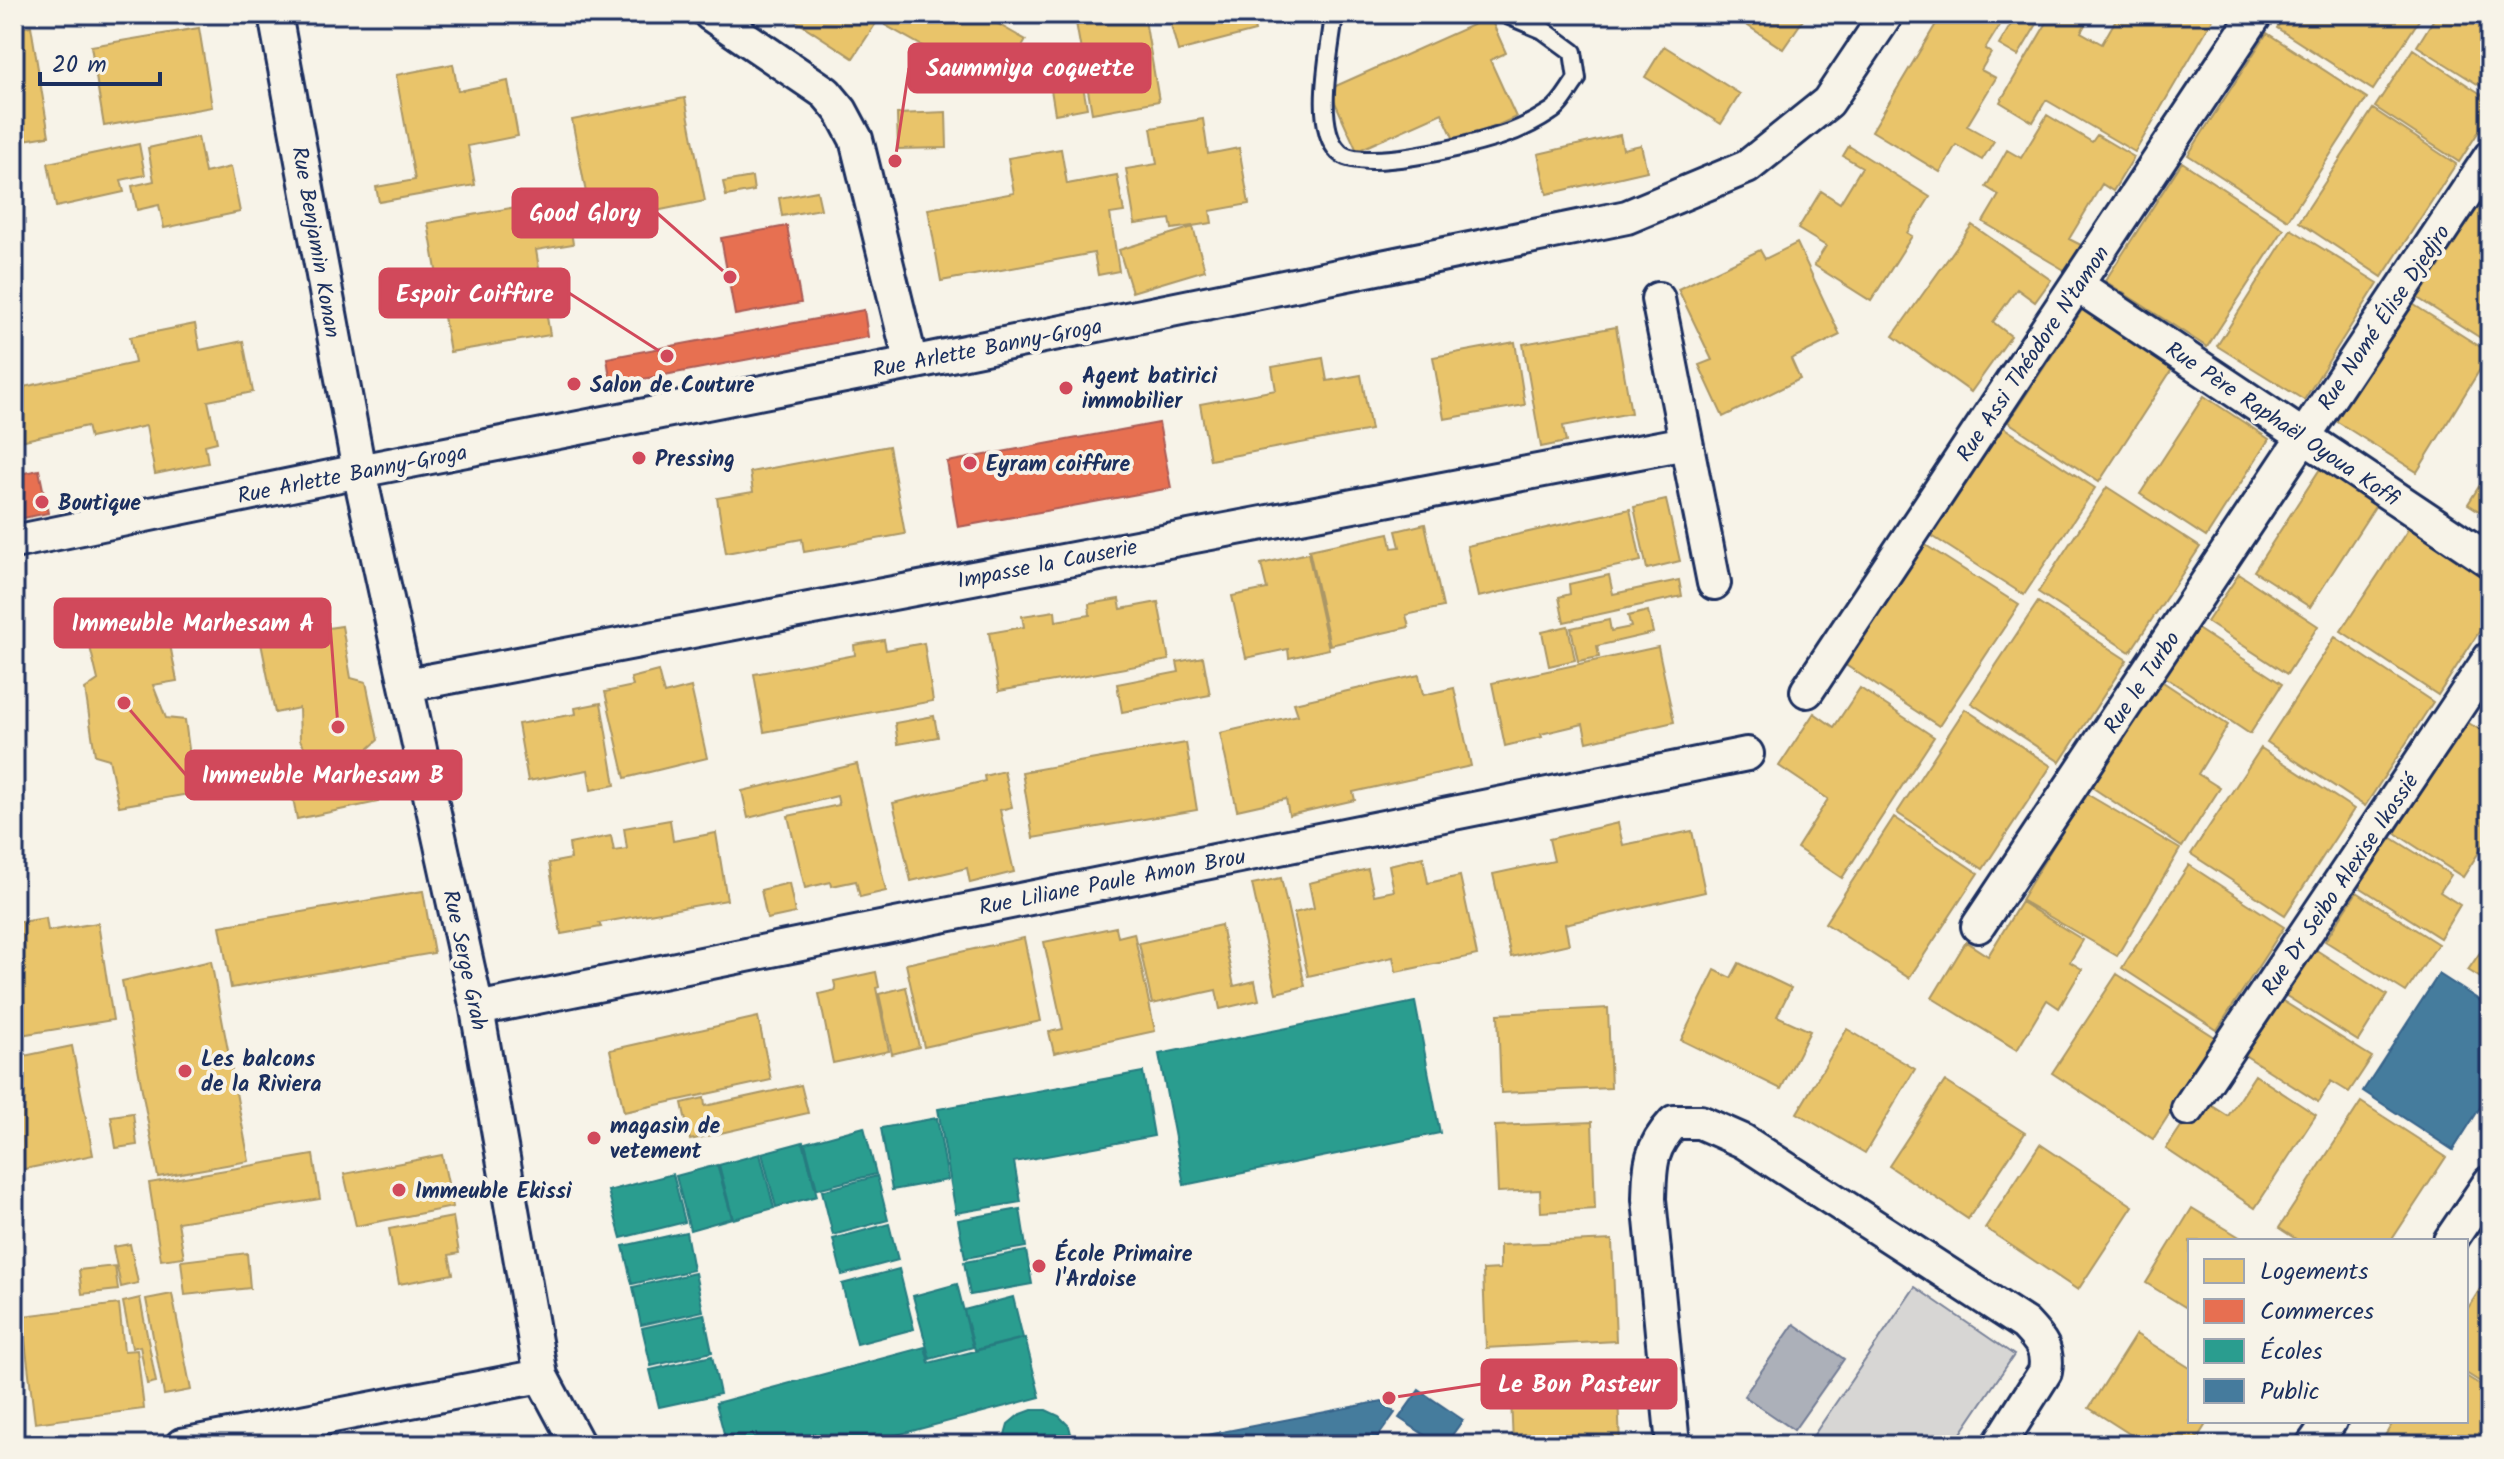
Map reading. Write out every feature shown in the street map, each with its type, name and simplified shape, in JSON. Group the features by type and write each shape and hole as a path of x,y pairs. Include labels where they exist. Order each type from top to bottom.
{"street":[{"name":"Rue Benjamin Konan","path":"275,14 359,471"},
{"path":"710,14 826,93 841,111 856,139 911,363"},
{"name":"Rue Arlette Banny-Groga","path":"14,542 1627,217 1747,167 1828,102 1887,14"},
{"name":"Rue Assi Théodore N'tamon","path":"1807,691 2256,14"},
{"name":"Rue Nomé Élise Djedjro","path":"2303,437 2490,157"},
{"name":"Rue Père Raphaël Oyoua Koffi","path":"2077,285 2490,561"},
{"path":"1658,299 1714,583"},
{"name":"Rue le Turbo","path":"1978,926 2303,437"},
{"name":"Impasse la Causerie","path":"407,685 1686,443"},
{"name":"Rue Serge Grah","path":"359,471 477,1009 541,1376 578,1445"},
{"name":"Rue Dr Seibo Alexise Ikossié","path":"2188,1109 2490,658"},
{"name":"Rue Liliane Paule Amon Brou","path":"477,1009 1747,754"},
{"path":"1673,1445 1649,1199 1650,1162 1659,1138 1674,1122 1700,1122 1743,1141 2025,1324 2043,1343 2047,1359 2045,1372 1999,1445"},
{"path":"2451,1239 2490,1182"},
{"path":"182,1445 541,1376"},
{"path":"2313,1445 2329,1423"}],"lane":[{"path":"1334,14 1324,84 1328,134 1337,151 1351,160 1426,155 1503,136 1553,111 1577,79 1573,52 1543,30 1505,14"}],"shaded area":[{"path":"1915,1287 2014,1355 1953,1445 1807,1445"},
{"path":"1794,1324 1844,1359 1794,1430 1744,1396"}],"building: Logements":[{"path":"792,14 882,14 853,58 790,17"},
{"path":"891,14 980,14 1026,40 999,89 885,25"},
{"path":"1144,14 1159,101 1092,113 1075,17"},
{"path":"1168,14 1251,14 1255,31 1178,51"},
{"path":"1730,14 1807,14 1783,49"},
{"path":"1942,14 1982,14 2000,25 1985,49 1991,53 1981,70 1996,78 1967,126 1994,141 1982,160 1956,145 1940,172 1872,131"},
{"path":"2001,14 2043,14 2018,56 1999,45 2013,21"},
{"path":"2052,14 2091,14 2081,32 2102,44 2119,14 2216,14 2135,152 2046,100 2033,122 2000,102"},
{"path":"2286,14 2423,14 2373,90 2277,28"},
{"path":"2437,14 2490,14 2490,92 2417,46"},
{"path":"1490,17 1506,53 1490,60 1516,117 1456,144 1442,113 1357,151 1329,89"},
{"path":"31,26 49,136 17,141 14,122 14,29"},
{"path":"199,28 212,107 104,126 91,46"},
{"path":"2267,33 2367,98 2288,220 2188,155"},
{"path":"1664,46 1740,94 1721,124 1645,77"},
{"path":"2413,49 2490,100 2490,114 2459,162 2375,107"},
{"path":"1077,53 1087,108 1055,114 1046,59"},
{"path":"453,64 458,91 508,81 518,136 468,146 475,185 379,202 376,187 415,180 396,75"},
{"path":"685,98 705,201 592,224 572,120"},
{"path":"2373,109 2456,164 2382,277 2299,222"},
{"path":"946,112 947,148 898,149 897,114"},
{"path":"2047,115 2092,142 2097,135 2134,157 2113,191 2102,184 2069,239 2081,245 2066,271 1983,222 1999,195 1986,187 2007,150 2021,158"},
{"path":"1203,119 1208,154 1239,148 1249,204 1210,211 1212,223 1172,229 1170,219 1135,224 1126,169 1157,164 1151,128"},
{"path":"1620,135 1623,149 1641,145 1647,171 1547,194 1538,154"},
{"path":"198,137 205,173 231,167 240,212 164,228 159,205 137,210 132,186 154,181 148,148"},
{"path":"139,144 145,175 121,180 124,192 56,207 48,163"},
{"path":"1849,146 1930,197 1907,233 1912,236 1871,301 1814,265 1826,246 1798,229 1821,191 1840,203 1862,167 1843,156"},
{"path":"1061,149 1067,184 1117,175 1124,212 1110,214 1119,271 1098,275 1094,253 941,281 928,209 1014,193 1008,158"},
{"path":"2182,162 2284,229 2207,347 2105,281"},
{"path":"752,177 754,191 726,196 723,182"},
{"path":"2485,188 2490,191 2490,344 2416,297"},
{"path":"817,191 821,209 782,216 779,198"},
{"path":"566,198 573,244 536,250 550,335 450,352 428,223"},
{"path":"1972,225 2051,280 2035,302 2017,289 1993,322 2011,336 1971,392 1893,336"},
{"path":"1193,227 1205,270 1132,292 1119,250"},
{"path":"2291,229 2378,283 2304,400 2217,346"},
{"path":"1797,243 1840,335 1791,359 1800,379 1723,417 1699,365 1712,360 1678,289 1760,250 1765,259"},
{"path":"2088,301 2178,360 2099,482 2008,422"},
{"path":"2411,303 2490,353 2417,472 2336,421"},
{"path":"195,324 200,350 243,341 253,392 208,401 217,442 205,445 208,463 155,474 146,426 90,438 87,426 16,442 14,389 135,363 130,337"},
{"path":"1616,327 1631,413 1563,426 1566,442 1541,447 1523,344"},
{"path":"1515,342 1525,405 1444,419 1433,357"},
{"path":"1323,358 1327,381 1361,375 1371,430 1210,460 1200,404 1276,390 1272,367"},
{"path":"2204,396 2269,439 2206,537 2140,494"},
{"path":"2003,427 2095,488 2024,595 1932,536"},
{"path":"889,446 905,534 804,552 802,539 726,553 717,498 753,492 750,472"},
{"path":"2320,469 2376,505 2310,607 2254,571"},
{"path":"2490,469 2490,518 2468,504"},
{"path":"2107,487 2200,547 2130,652 2038,592"},
{"path":"1666,500 1680,561 1647,569 1634,507"},
{"path":"1630,509 1641,561 1478,597 1467,546"},
{"path":"1425,524 1443,607 1406,615 1409,627 1330,645 1309,550 1389,533 1392,548 1400,547 1396,531"},
{"path":"2411,525 2490,577 2490,615 2438,695 2341,631"},
{"path":"1924,544 2019,605 1939,726 1844,664"},
{"path":"1308,553 1329,649 1289,658 1288,649 1246,658 1232,596 1267,589 1261,564"},
{"path":"2239,574 2318,626 2287,674 2207,622"},
{"path":"1609,575 1613,594 1679,580 1682,596 1564,622 1559,597 1570,594 1569,584"},
{"path":"1119,599 1121,609 1158,602 1169,660 999,691 989,633 1024,627 1022,616 1055,611 1056,621 1090,615 1089,604"},
{"path":"2038,602 2127,660 2060,762 1971,703"},
{"path":"1648,611 1653,633 1597,646 1599,657 1578,661 1571,628 1609,620 1611,631 1631,627 1628,616"},
{"path":"164,613 177,681 153,685 166,718 185,720 195,793 119,806 109,759 95,755 85,689 98,680 85,626"},
{"path":"342,626 351,678 366,682 378,740 368,749 378,802 297,819 288,772 316,767 300,740 299,708 275,713 260,638"},
{"path":"1568,626 1575,660 1549,666 1542,632"},
{"path":"2193,626 2282,684 2250,734 2162,675"},
{"path":"2335,637 2433,702 2365,806 2267,742"},
{"path":"884,640 886,650 924,643 933,701 764,732 754,674 855,655 854,645"},
{"path":"1658,647 1674,722 1587,742 1583,724 1505,746 1492,683"},
{"path":"1203,657 1210,695 1122,712 1117,684 1179,672 1177,662"},
{"path":"658,671 664,694 691,687 707,758 625,778 605,692 633,686 631,678"},
{"path":"1419,675 1423,695 1454,688 1471,766 1353,792 1355,800 1289,815 1286,799 1237,810 1220,733 1298,715 1294,703"},
{"path":"2160,680 2228,725 2198,774 2220,788 2182,847 2090,786"},
{"path":"1860,688 1934,737 1842,878 1797,848 1828,799 1779,766 1814,713 1834,727"},
{"path":"601,703 615,785 591,790 588,770 528,781 518,724 576,714 575,708"},
{"path":"1965,709 2051,766 1983,869 1897,813"},
{"path":"934,716 938,737 898,744 895,723"},
{"path":"2467,722 2490,736 2490,835 2463,877 2395,833"},
{"path":"1186,743 1197,810 1033,838 1022,772"},
{"path":"2261,748 2354,809 2285,915 2191,854"},
{"path":"857,764 886,891 860,897 856,881 832,886 831,882 805,888 788,816 839,805 837,796 748,818 742,791"},
{"path":"1004,771 1012,807 1000,810 1014,872 970,883 967,868 911,881 893,803 985,781 984,776"},
{"path":"2085,793 2180,849 2117,956 2021,900"},
{"path":"1894,817 1978,873 1909,978 1825,923"},
{"path":"670,820 673,841 716,833 727,900 599,923 601,927 561,934 549,863 571,859 569,844 611,836 614,851 627,849 624,828"},
{"path":"1618,823 1623,845 1692,831 1705,892 1565,924 1569,944 1511,957 1493,874 1554,861 1549,839"},
{"path":"2389,836 2451,875 2440,892 2460,905 2440,938 2358,886"},
{"path":"1423,857 1428,883 1460,876 1477,955 1396,972 1393,957 1308,976 1294,913 1314,908 1309,883 1368,869 1374,895 1394,891 1389,865"},
{"path":"2189,865 2284,927 2217,1030 2122,968"},
{"path":"1281,878 1305,986 1276,993 1252,884"},
{"path":"789,883 795,913 767,919 761,890"},
{"path":"423,891 434,953 231,988 220,926"},
{"path":"2357,892 2438,944 2406,992 2325,941"},
{"path":"2021,902 2083,940 2070,962 2082,969 2059,1008 2047,1000 2017,1050 1932,998 1966,942 1988,956"},
{"path":"46,918 48,931 98,923 113,1020 14,1036 14,923"},
{"path":"1221,925 1234,986 1255,981 1259,1000 1220,1009 1216,990 1152,1004 1139,943"},
{"path":"1116,927 1118,937 1134,933 1155,1031 1054,1053 1049,1032 1063,1029 1044,942"},
{"path":"1024,938 1041,1021 924,1047 906,964"},
{"path":"2490,938 2490,984 2468,970"},
{"path":"2310,946 2387,995 2358,1041 2280,992"},
{"name":"Les balcons de la Riviera","path":"211,961 249,1161 158,1177 122,981"},
{"path":"1739,963 1791,988 1777,1016 1810,1031 1781,1089 1681,1040 1715,970 1731,978"},
{"path":"876,972 879,987 876,988 889,1051 833,1063 819,994 836,990 834,981"},
{"path":"2117,974 2218,1039 2153,1139 2052,1073"},
{"path":"906,987 919,1047 892,1054 879,994"},
{"path":"2270,993 2372,1057 2349,1092 2331,1081 2318,1102 2235,1049"},
{"path":"1608,1008 1611,1088 1501,1093 1498,1014"},
{"path":"758,1017 771,1080 624,1112 610,1050"},
{"path":"1847,1029 1915,1069 1865,1153 1797,1113"},
{"path":"72,1046 93,1155 15,1171 14,1058"},
{"path":"2255,1075 2316,1115 2255,1208 2166,1149 2200,1098 2228,1116"},
{"path":"1945,1081 2025,1133 1968,1219 1889,1166"},
{"path":"801,1085 808,1113 690,1140 682,1103 704,1098 705,1106"},
{"path":"2361,1102 2446,1157 2392,1239 2296,1239 2279,1228"},
{"path":"133,1113 137,1145 116,1148 111,1116"},
{"path":"1592,1122 1595,1209 1541,1212 1540,1190 1498,1192 1495,1126"},
{"path":"2040,1144 2133,1206 2078,1290 1985,1228"},
{"path":"313,1155 320,1199 178,1222 184,1257 161,1260 149,1183"},
{"name":"Immeuble Ekissi","path":"442,1155 453,1207 356,1226 344,1174"},
{"path":"2192,1208 2243,1239 2188,1239 2188,1309 2146,1283"},
{"path":"453,1217 459,1253 449,1255 453,1274 399,1284 389,1229"},
{"path":"1612,1240 1616,1341 1486,1348 1483,1270 1500,1269 1500,1245"},
{"path":"130,1244 138,1283 121,1287 113,1247"},
{"path":"247,1253 250,1288 185,1295 181,1261"},
{"path":"115,1266 118,1290 82,1294 79,1270"},
{"path":"2487,1278 2490,1280 2490,1388 2468,1374 2468,1308"},
{"path":"172,1294 191,1390 164,1395 146,1299"},
{"path":"140,1298 156,1382 147,1384 140,1346 132,1348 123,1302"},
{"path":"119,1304 124,1351 137,1350 144,1409 35,1423 22,1316"},
{"path":"2136,1334 2188,1367 2188,1423 2207,1423 2193,1445 2147,1445 2089,1408"},
{"path":"1617,1370 1620,1445 1513,1445 1510,1374"},
{"path":"2468,1377 2490,1391 2490,1445 2379,1445 2393,1423 2468,1423"}],"building: Commerces":[{"path":"787,226 801,303 735,315 721,238"},
{"path":"864,310 868,337 611,385 607,358"},
{"path":"1159,423 1171,488 958,527 947,462"},
{"path":"39,470 48,513 14,520 14,475"}],"building: Écoles":[{"path":"1415,1002 1440,1133 1184,1185 1159,1054"},
{"path":"1143,1072 1154,1136 1014,1162 1021,1202 956,1213 938,1109"},
{"path":"937,1118 948,1180 892,1190 881,1128"},
{"path":"864,1127 876,1174 817,1189 805,1143"},
{"path":"803,1142 817,1196 776,1207 762,1153"},
{"path":"760,1154 774,1208 733,1219 719,1165"},
{"path":"717,1165 732,1218 690,1230 676,1176"},
{"path":"673,1174 685,1222 621,1238 608,1191"},
{"path":"877,1176 888,1220 833,1235 822,1191"},
{"path":"1020,1209 1026,1247 965,1258 958,1220"},
{"path":"889,1224 898,1260 842,1275 833,1239"},
{"path":"686,1232 693,1270 632,1284 623,1246"},
{"path":"1026,1251 1032,1284 970,1295 964,1262"},
{"path":"899,1269 914,1329 857,1344 842,1284"},
{"path":"695,1273 703,1311 641,1325 633,1287"},
{"path":"957,1284 973,1347 930,1359 913,1296"},
{"path":"1013,1297 1023,1338 975,1350 964,1310"},
{"path":"704,1314 712,1352 651,1366 642,1328"},
{"path":"1025,1338 1040,1397 859,1445 727,1445 716,1403 925,1347 929,1363"},
{"path":"712,1356 720,1394 659,1407 650,1370"},
{"path":"1032,1410 1046,1410 1059,1416 1069,1426 1074,1445 1002,1445 1008,1424"},
{"path":"499,1435 506,1445 484,1445"}],"building: Public":[{"path":"2439,974 2490,1007 2490,1092 2453,1150 2363,1091"},
{"path":"1419,1390 1463,1420 1450,1438 1460,1445 1419,1445 1426,1436 1399,1418"},
{"path":"1382,1401 1395,1413 1372,1445 1155,1445"}],"place":[{"name":"Saummiya coquette","path":"895,161"},
{"name":"Good Glory","path":"730,277"},
{"name":"Espoir Coiffure","path":"667,356"},
{"name":"Salon de Couture","path":"574,384"},
{"name":"Agent batirici immobilier","path":"1066,388"},
{"name":"Pressing","path":"639,458"},
{"name":"Eyram coiffure","path":"970,463"},
{"name":"Boutique","path":"42,502"},
{"name":"Immeuble Marhesam B","path":"124,703"},
{"name":"Immeuble Marhesam A","path":"338,727"},
{"name":"Les balcons de la Riviera","path":"185,1071"},
{"name":"magasin de vetement","path":"594,1138"},
{"name":"Immeuble Ekissi","path":"399,1190"},
{"name":"École Primaire l'Ardoise","path":"1039,1266"},
{"name":"Le Bon Pasteur","path":"1389,1398"}]}
